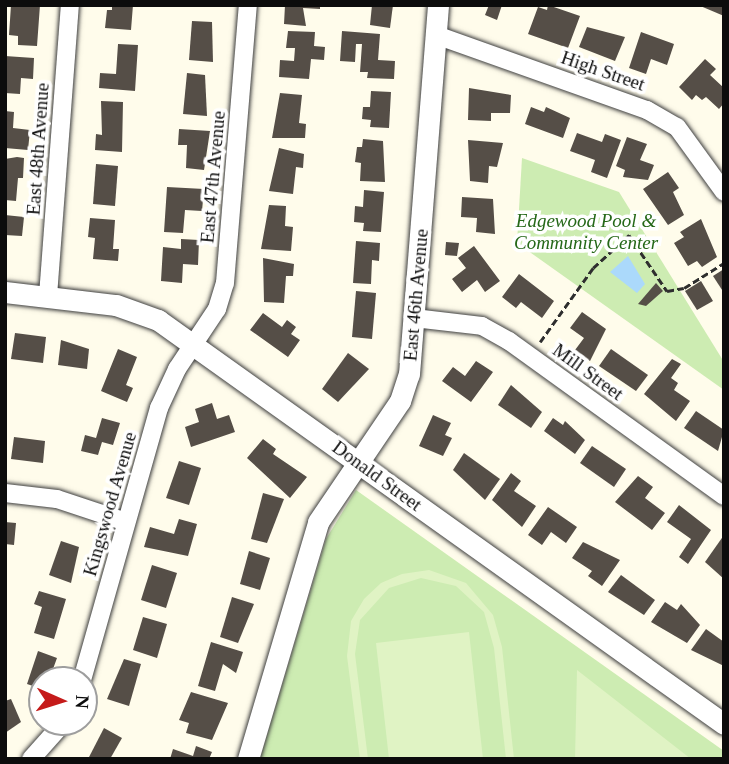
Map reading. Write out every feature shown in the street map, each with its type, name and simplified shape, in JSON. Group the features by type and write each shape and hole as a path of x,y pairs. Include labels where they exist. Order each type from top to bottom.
{"street":[{"name":"East 48th Avenue","path":"47,296 70,5"},
{"name":"East 47th Avenue","path":"193,345 217,309 225,283 248,5"},
{"name":"East 46th Avenue","path":"248,759 309,545 318,522 400,401 409,374 438,5"},
{"name":"High Street","path":"436,35 648,110 677,127 724,192"},
{"name":"Donald Street","path":"5,292 137,310 193,345 724,724"},
{"name":"Mill Street","path":"414,318 482,326 530,357 724,496"},
{"name":"Kingswood Avenue","path":"86,666 159,408 193,345"},
{"path":"5,493 57,499 126,522"},
{"path":"30,759 51,736"}],"path":[{"path":"530,357 593,268 629,235 667,291 684,289 724,263"}],"green space":[{"name":"Edgewood Pool & Community Center","path":"522,158 619,192 724,362 724,390 517,243"},
{"path":"356,490 724,751 724,759 260,759 326,539"},
{"path":"429,570 466,583 493,615 502,647 514,759 506,759 494,648 484,612 456,586 421,578 389,588 360,620 355,654 368,759 360,759 347,656 351,621 364,599 381,583 402,574"},
{"path":"469,632 483,759 389,759 376,643"},
{"path":"577,670 691,759 575,759"}],"water":[{"path":"628,256 645,284 637,293 610,272"}],"building":[{"path":"11,5 40,5 37,46 18,45 18,36 9,35"},
{"path":"112,5 133,5 131,30 105,28 107,10 112,10"},
{"path":"285,5 320,5 320,9 303,8 306,26 284,24"},
{"path":"372,5 393,5 390,28 370,25"},
{"path":"489,5 502,5 497,20 485,15"},
{"path":"548,5 580,16 568,48 528,34 538,7 547,10"},
{"path":"698,5 724,5 724,16"},
{"path":"192,21 212,22 213,62 189,60"},
{"path":"587,27 625,37 615,61 579,47"},
{"path":"288,31 315,32 314,46 325,47 324,60 311,59 309,79 279,77 280,60 294,61 295,48 286,48"},
{"path":"342,31 380,34 378,60 395,61 394,79 367,78 368,72 360,72 362,44 356,44 355,62 340,61"},
{"path":"641,32 674,44 667,65 651,59 646,74 629,68"},
{"path":"118,44 138,45 135,91 99,88 100,73 116,74"},
{"path":"5,56 34,58 33,79 21,78 20,94 5,93"},
{"path":"705,59 716,69 710,75 724,88 724,103 719,109 706,97 702,100 696,95 692,100 679,87"},
{"path":"187,73 205,75 207,116 183,114"},
{"path":"469,88 511,95 510,113 491,113 491,121 468,120"},
{"path":"371,91 391,92 389,128 370,127 371,120 362,119 363,107 370,107"},
{"path":"280,93 302,95 299,123 306,124 305,138 272,138"},
{"path":"101,101 123,102 122,152 95,150 96,134 102,135"},
{"path":"531,107 544,112 546,107 570,118 563,138 525,124"},
{"path":"5,111 14,112 13,128 30,130 28,150 5,148"},
{"path":"179,129 210,131 204,170 186,168 187,145 178,145"},
{"path":"577,133 602,142 605,134 621,140 607,178 591,172 595,160 570,151"},
{"path":"627,137 647,144 640,160 654,165 648,180 623,177 625,170 616,166"},
{"path":"363,139 383,141 385,182 360,181 361,163 355,162 357,147 362,147"},
{"path":"468,140 503,143 497,167 489,166 488,183 470,181"},
{"path":"279,148 304,154 303,168 296,167 293,194 269,191"},
{"path":"24,158 23,178 18,178 16,201 5,200 5,159"},
{"path":"96,164 118,166 115,206 93,204"},
{"path":"668,172 679,188 673,192 684,215 668,225 643,189"},
{"path":"167,187 204,189 202,211 185,210 183,233 164,232"},
{"path":"364,190 384,192 381,232 363,231 364,223 354,222 355,206 363,207"},
{"path":"462,197 493,199 495,234 476,232 477,218 461,217"},
{"path":"269,205 286,206 285,226 293,227 291,251 261,249"},
{"path":"5,215 24,217 22,236 5,235"},
{"path":"90,218 115,220 113,249 119,249 118,261 93,259 95,238 88,237"},
{"path":"701,219 717,257 702,267 697,261 688,266 674,243 684,237 680,232"},
{"path":"181,239 199,240 198,265 183,264 182,283 161,281 163,247 181,249"},
{"path":"356,241 380,243 379,261 372,260 371,284 353,283"},
{"path":"446,242 459,243 457,256 445,255"},
{"path":"474,246 500,281 485,292 477,280 462,292 452,279 466,268 458,258"},
{"path":"263,258 294,264 293,276 286,276 284,303 264,302"},
{"path":"724,269 724,293 713,276"},
{"path":"519,274 554,301 542,318 521,302 516,308 502,297"},
{"path":"701,281 713,301 697,310 685,291"},
{"path":"656,283 663,291 646,306 638,304"},
{"path":"356,291 376,293 372,339 352,337"},
{"path":"582,312 606,329 590,361 575,350 584,338 570,328"},
{"path":"263,313 282,327 287,320 296,327 291,334 300,340 288,357 250,330"},
{"path":"15,333 46,337 43,363 11,359"},
{"path":"61,340 89,349 87,369 58,365"},
{"path":"118,349 137,357 126,385 133,388 127,402 101,391"},
{"path":"611,349 648,375 636,391 599,366"},
{"path":"348,353 369,369 338,402 322,389"},
{"path":"672,359 681,364 671,378 678,383 674,390 690,401 676,421 644,394"},
{"path":"476,361 493,372 471,402 442,381 453,367 465,376"},
{"path":"511,385 542,412 531,428 498,405"},
{"path":"212,403 217,419 229,415 235,432 191,447 185,427 199,422 195,409"},
{"path":"696,411 724,430 718,451 684,428"},
{"path":"433,415 451,423 445,435 452,438 443,456 419,446"},
{"path":"102,418 120,423 113,445 102,442 98,455 81,451 85,435 96,438"},
{"path":"553,418 563,425 565,421 585,440 575,454 544,431"},
{"path":"14,437 45,441 43,463 11,459"},
{"path":"263,439 276,449 273,454 307,477 290,498 247,458"},
{"path":"592,446 626,469 614,487 580,463"},
{"path":"464,453 500,479 485,500 453,470"},
{"path":"179,461 201,468 189,505 166,498"},
{"path":"511,473 521,481 514,491 536,506 522,527 492,500"},
{"path":"638,476 653,487 645,498 665,513 652,530 615,502"},
{"path":"263,493 284,499 267,543 251,539"},
{"path":"679,505 711,530 688,564 679,557 691,539 667,522"},
{"path":"548,507 577,527 566,543 551,532 542,545 528,535"},
{"path":"179,519 197,524 188,556 144,547 150,527 174,534"},
{"path":"5,522 16,523 14,545 5,544"},
{"path":"724,535 724,579 705,562"},
{"path":"61,541 79,547 71,583 49,575"},
{"path":"583,542 620,560 602,586 588,576 592,571 572,558"},
{"path":"249,551 270,558 260,590 240,584"},
{"path":"152,565 177,573 166,608 141,600"},
{"path":"621,575 655,600 644,615 608,592"},
{"path":"39,591 66,599 54,639 34,633 42,607 34,604"},
{"path":"232,597 254,604 238,643 220,637"},
{"path":"665,602 677,610 681,604 700,625 687,643 651,622"},
{"path":"143,617 167,624 157,658 133,650"},
{"path":"706,629 724,642 724,666 691,650"},
{"path":"211,642 243,652 236,673 223,664 215,691 198,686"},
{"path":"38,651 57,658 54,666 33,666"},
{"path":"124,659 141,664 129,706 107,699"},
{"path":"191,692 228,703 212,740 186,733 189,723 179,720"},
{"path":"11,699 21,722 5,733 5,701"},
{"path":"104,728 122,738 110,759 88,759"},
{"path":"196,746 212,752 209,759 170,759 173,749 193,756"}]}
